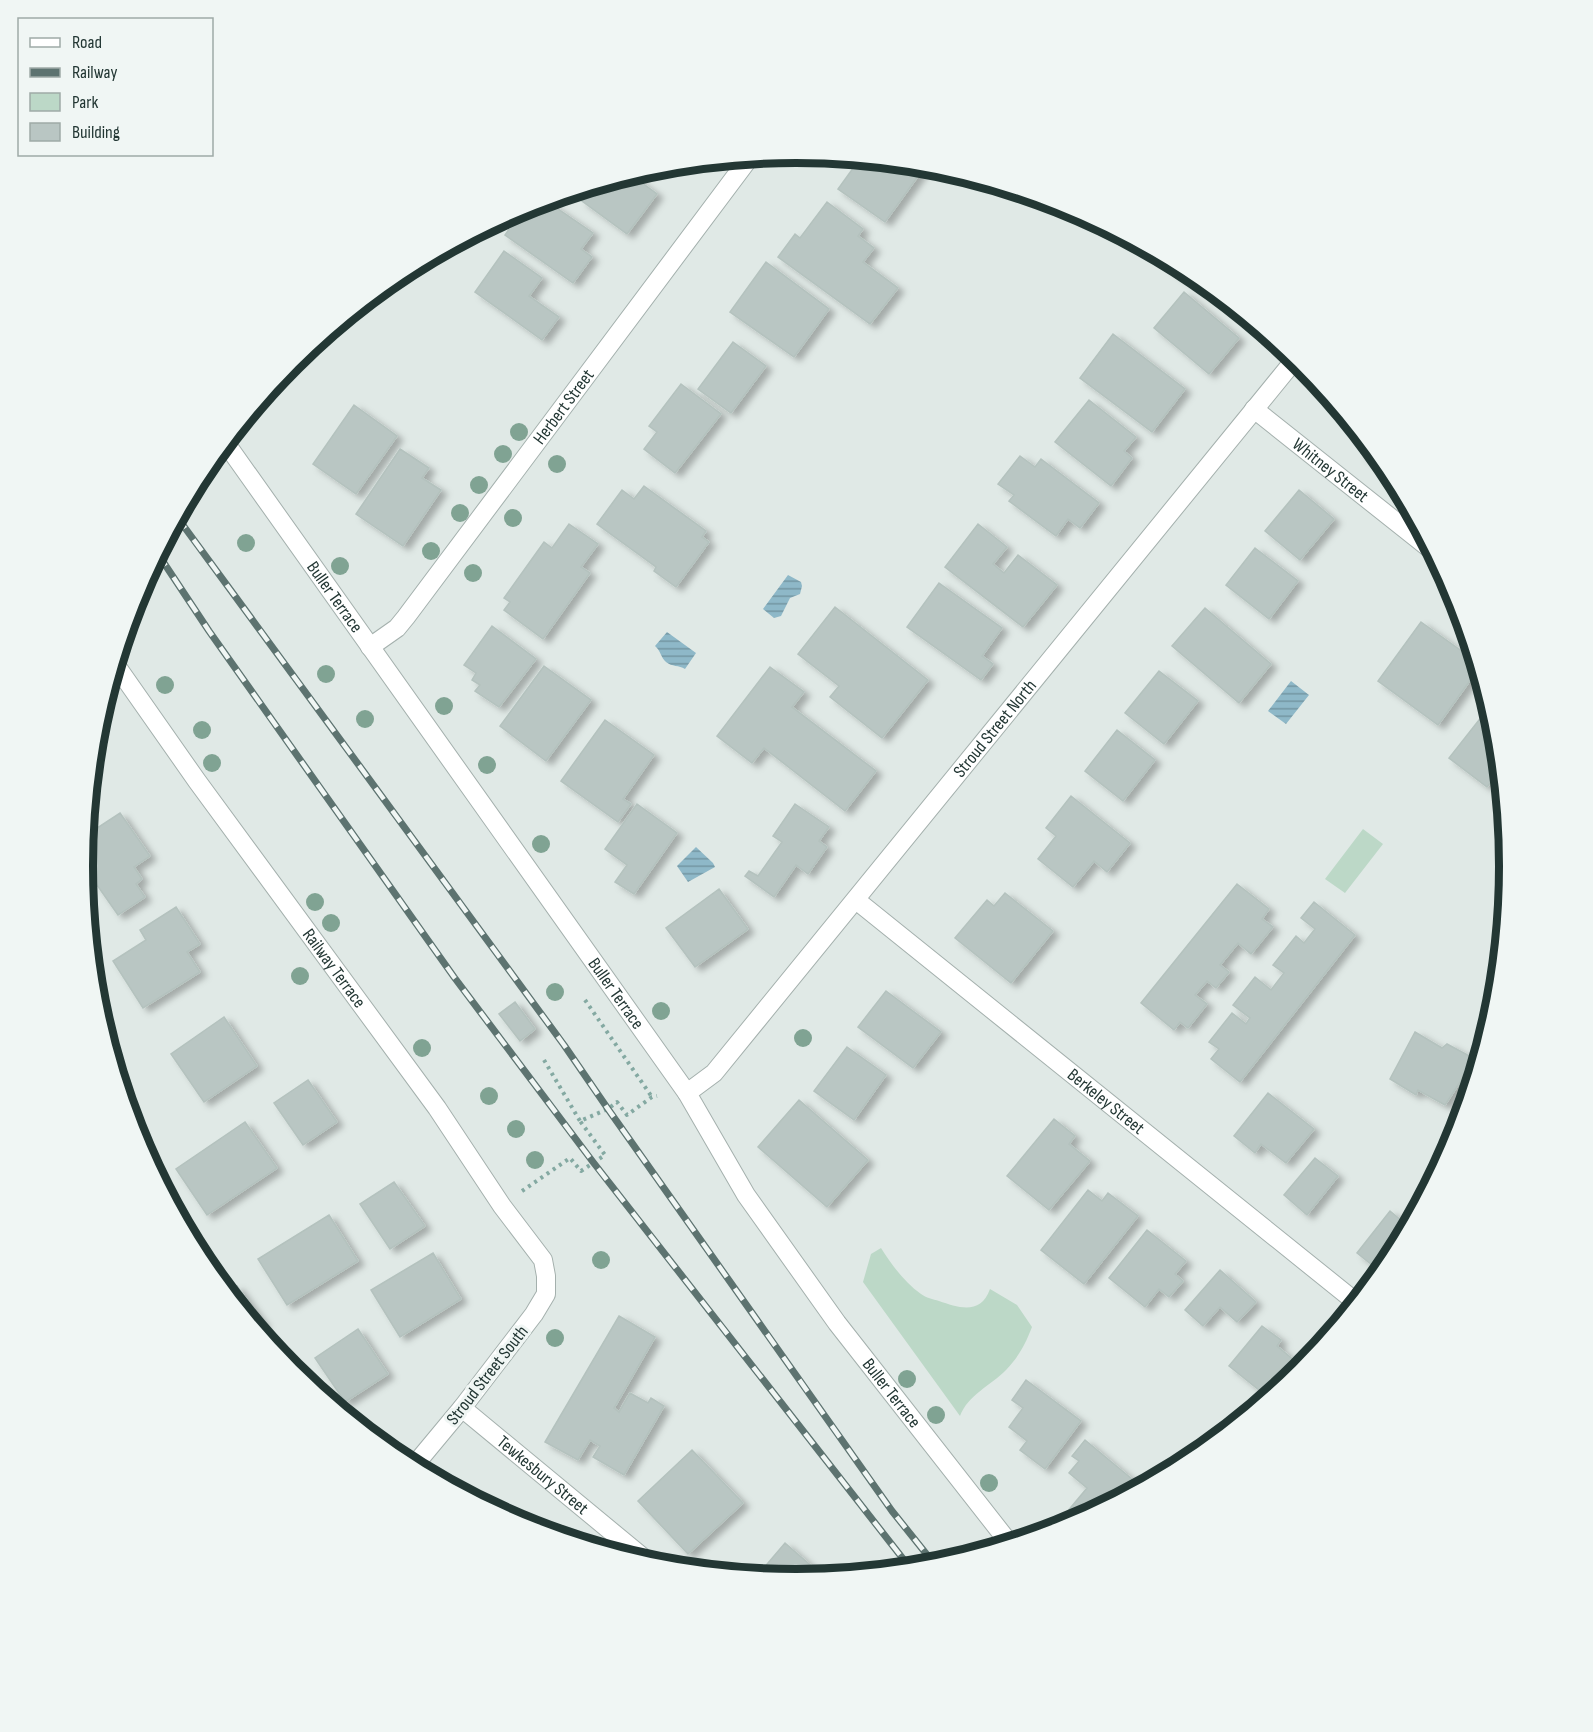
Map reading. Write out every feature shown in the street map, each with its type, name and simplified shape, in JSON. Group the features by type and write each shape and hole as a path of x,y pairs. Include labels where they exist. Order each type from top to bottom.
{"street":[{"name":"Herbert Street","path":"370,646 397,628 406,617 744,165"},
{"name":"Stroud Street North","path":"687,1093 714,1073 1290,365"},
{"name":"Whitney Street","path":"1254,409 1420,541"},
{"name":"Buller Terrace","path":"230,449 687,1093 747,1195 837,1323 1005,1538"},
{"name":"Railway Terrace","path":"121,672 196,781 437,1108 502,1206 543,1260 546,1276"},
{"name":"Berkeley Street","path":"855,900 1351,1298"},
{"name":"Stroud Street South","path":"419,1459 534,1314 546,1294 546,1276"},
{"name":"Tewkesbury Street","path":"462,1408 635,1551"}],"path":[{"path":"585,1000 652,1097"},
{"path":"502,1206 570,1158 581,1171 605,1155 580,1121 544,1060"},
{"path":"580,1121 608,1109 617,1101 627,1115 652,1097 687,1093"}],"green space":[{"path":"1363,829 1383,844 1345,893 1325,879"},
{"path":"881,1248 904,1279 925,1296 954,1306 969,1307 981,1303 990,1289 1017,1305 1032,1327 1011,1365 968,1402 960,1416 863,1282 871,1254"}],"water":[{"path":"788,575 801,582 800,594 790,598 781,616 774,618 763,609"},
{"path":"667,632 696,653 685,669 666,662 655,646"},
{"path":"1291,681 1309,695 1286,724 1268,711"},
{"path":"696,847 715,867 688,882 677,866"}],"building":[{"path":"855,165 920,174 885,222 838,189"},
{"path":"639,180 657,194 627,234 582,201 586,195"},
{"path":"827,202 863,229 858,236 874,248 863,262 898,288 870,324 778,257 795,234 800,238"},
{"path":"554,206 593,233 581,249 592,257 573,283 505,235 514,222"},
{"path":"504,251 542,278 529,296 559,317 542,340 475,292"},
{"path":"766,262 829,309 794,357 730,312"},
{"path":"1184,292 1239,338 1209,374 1154,328"},
{"path":"1113,334 1185,389 1152,432 1080,378"},
{"path":"733,342 766,366 731,413 698,389"},
{"path":"681,384 721,414 675,473 644,449 657,432 649,426"},
{"path":"1089,400 1136,437 1124,451 1132,458 1111,486 1055,442"},
{"path":"354,405 397,436 356,494 313,464"},
{"path":"400,449 429,468 422,478 441,490 403,546 356,514"},
{"path":"1363,450 1371,461 1361,453"},
{"path":"1020,456 1035,467 1041,459 1099,503 1080,528 1068,519 1056,536 1009,501 1014,495 998,484"},
{"path":"644,486 706,531 702,537 709,542 676,587 654,571 656,567 597,524 622,490 634,499"},
{"path":"1299,490 1334,519 1300,560 1265,531"},
{"path":"569,524 598,544 581,567 590,573 543,639 504,610 510,602 504,598 544,542 552,548"},
{"path":"978,524 1007,547 993,564 1004,573 1018,555 1057,585 1023,627 945,567"},
{"path":"1255,548 1298,581 1269,619 1226,585"},
{"path":"939,583 1002,628 982,656 993,664 981,680 907,627"},
{"path":"835,607 928,680 882,738 830,697 839,686 798,654"},
{"path":"1205,608 1271,664 1239,703 1172,646"},
{"path":"1421,622 1467,655 1474,676 1438,725 1378,681"},
{"path":"492,626 536,659 499,707 475,691 480,685 472,680 476,673 464,665"},
{"path":"544,666 591,700 546,761 500,726"},
{"path":"770,667 804,692 792,707 876,771 845,811 764,748 752,763 717,736"},
{"path":"1159,671 1198,701 1164,744 1125,713"},
{"path":"1483,715 1494,778 1487,787 1449,758"},
{"path":"605,720 654,755 623,799 631,804 618,822 561,781"},
{"path":"1117,730 1155,760 1123,801 1085,771"},
{"path":"1071,796 1130,843 1107,872 1094,861 1073,887 1038,859 1056,836 1046,828"},
{"path":"637,804 677,833 634,894 615,882 627,865 605,849"},
{"path":"795,804 829,827 819,841 827,847 808,874 796,865 774,897 745,876 749,871 758,876 782,842 773,836"},
{"path":"120,813 150,856 134,867 142,879 136,884 145,897 118,915 94,880 95,830"},
{"path":"1237,884 1269,909 1262,919 1273,927 1251,954 1238,943 1220,965 1229,972 1216,988 1207,981 1195,995 1207,1004 1188,1028 1180,1022 1174,1030 1141,1003"},
{"path":"719,889 748,929 695,967 666,928"},
{"path":"1005,893 1053,931 1011,983 955,938 987,900 994,906"},
{"path":"1314,902 1355,935 1240,1082 1211,1059 1219,1049 1209,1042 1232,1013 1246,1024 1250,1018 1233,1005 1255,977 1271,990 1284,973 1273,965 1296,936 1304,943 1315,929 1301,918"},
{"path":"176,907 200,944 187,952 200,972 143,1008 113,961 146,940 140,930"},
{"path":"886,991 941,1032 913,1068 858,1027"},
{"path":"515,1002 535,1029 520,1041 499,1014"},
{"path":"224,1017 257,1066 204,1102 171,1054"},
{"path":"1415,1032 1442,1048 1447,1044 1473,1058 1471,1065 1445,1105 1418,1090 1416,1095 1390,1079"},
{"path":"847,1047 886,1075 854,1120 814,1091"},
{"path":"308,1080 337,1122 303,1145 274,1103"},
{"path":"1268,1093 1314,1129 1286,1163 1261,1144 1255,1153 1234,1136"},
{"path":"799,1100 868,1160 827,1207 758,1147"},
{"path":"1054,1119 1075,1136 1069,1144 1090,1161 1049,1210 1007,1176"},
{"path":"245,1122 277,1168 207,1215 176,1169"},
{"path":"1315,1158 1338,1176 1307,1215 1284,1195"},
{"path":"394,1182 425,1226 390,1249 360,1204"},
{"path":"1088,1190 1102,1201 1108,1193 1138,1216 1084,1284 1041,1250"},
{"path":"1390,1211 1403,1222 1374,1267 1357,1253"},
{"path":"329,1215 358,1261 287,1305 258,1259"},
{"path":"1147,1230 1186,1261 1175,1274 1183,1281 1169,1297 1159,1289 1145,1307 1109,1278"},
{"path":"433,1253 461,1299 400,1337 371,1290"},
{"path":"1220,1270 1256,1302 1237,1322 1220,1307 1203,1326 1185,1310"},
{"path":"237,1286 264,1324 263,1324 234,1288"},
{"path":"619,1316 655,1337 614,1408 619,1412 630,1393 648,1403 651,1398 664,1406 624,1475 593,1457 600,1446 590,1440 578,1460 545,1442"},
{"path":"1262,1326 1281,1340 1277,1346 1295,1361 1262,1393 1229,1366"},
{"path":"358,1329 388,1374 345,1402 315,1358"},
{"path":"1026,1380 1081,1421 1045,1469 1020,1450 1027,1441 1009,1427 1023,1408 1012,1400"},
{"path":"1085,1440 1132,1479 1125,1488 1070,1514 1067,1512 1087,1488 1069,1473 1079,1461 1072,1456"},
{"path":"692,1450 743,1503 688,1554 638,1501"},
{"path":"785,1543 815,1569 796,1570 763,1569"}],"railway":[{"path":"182,524 564,1045 892,1511 929,1557"},
{"path":"163,562 209,631 454,977 593,1162 904,1561"}]}
